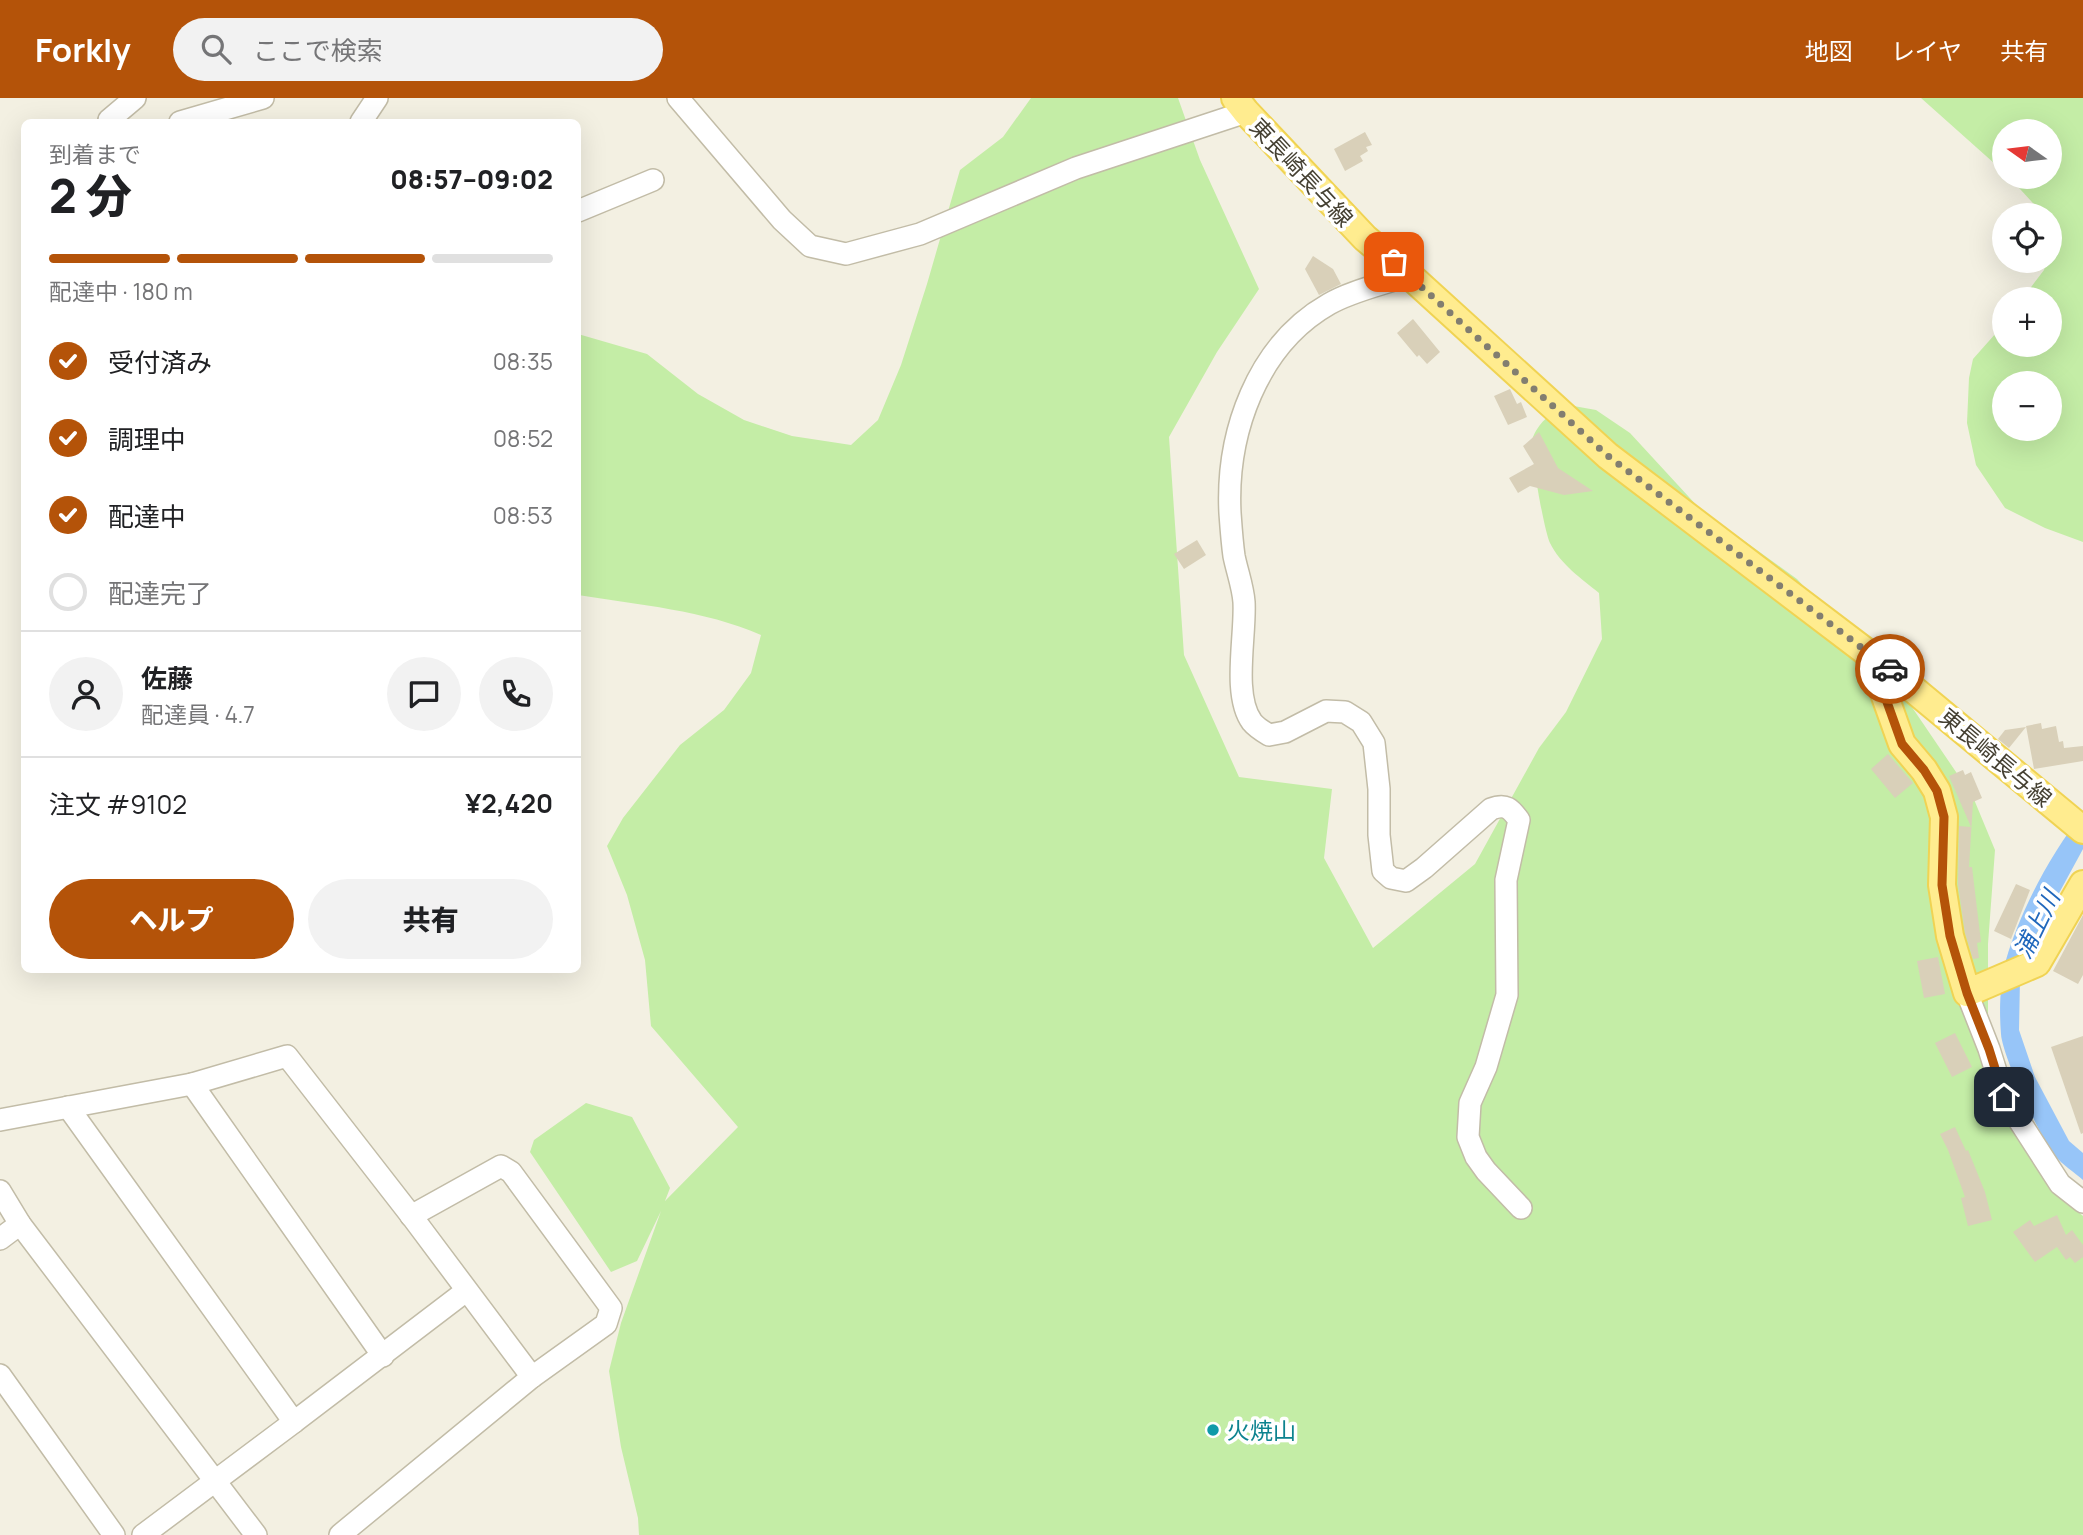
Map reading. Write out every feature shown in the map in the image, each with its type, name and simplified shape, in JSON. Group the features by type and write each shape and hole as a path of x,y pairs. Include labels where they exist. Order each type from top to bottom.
{"main road":[{"name":"東長崎長与線","path":"1241,105 1365,238 1608,456 1890,670 2076,824"},
{"path":"1890,670 1882,688 1902,744 1924,770 1937,791 1944,817 1942,885 1950,936 1967,993 2037,963 2083,884"}],"street":[{"path":"111,119 135,98"},
{"path":"190,119 263,98"},
{"path":"363,119 377,98"},
{"path":"678,98 782,219 810,246 846,254 920,234 1076,168 1241,105"},
{"path":"581,210 653,180"},
{"path":"1409,275 1330,303 1296,327 1265,363 1253,387 1233,453 1230,511 1234,555 1244,601 1242,695 1252,722 1269,735 1285,732 1326,711 1345,712 1361,722 1374,743 1383,871 1391,878 1406,881 1491,809 1500,805 1510,808 1519,820 1506,880 1507,995 1486,1066 1470,1102 1468,1137 1476,1157 1486,1171 1521,1208"},
{"path":"1967,993 2004,1097 2060,1184 2083,1202"},
{"path":"0,1120 192,1084 287,1056 532,1377"},
{"path":"192,1084 383,1356"},
{"path":"68,1107 294,1422"},
{"path":"340,1535 532,1377 606,1324 611,1308 511,1172 500,1166 411,1216"},
{"path":"0,1191 20,1224 256,1535"},
{"path":"0,1239 20,1224"},
{"path":"143,1535 466,1291"},
{"path":"0,1375 114,1535"}],"green space":[{"path":"1031,98 1178,98 1200,160 1259,289 1217,352 1169,437 1184,655 1239,777 1332,789 1324,858 1373,948 1475,864 1539,748 1566,712 1602,639 1599,593 1554,551 1544,523 1535,471 1533,437 1547,418 1568,405 1596,410 1630,433 1700,509 1797,579 1901,691 1973,797 1995,850 1988,944 1988,1049 2058,1195 2083,1216 2083,1535 639,1535 609,1371 621,1323 661,1211 637,1261 611,1272 530,1152 534,1140 586,1103 632,1117 670,1188 665,1201 738,1127 651,1026 645,960 627,895 607,846 623,818 680,745 724,710 751,673 761,635 694,614 581,595 581,335 647,354 698,394 744,420 792,436 851,445 878,420 901,365 960,170 1003,137"},
{"path":"1921,98 2083,98 2083,542 2045,528 2005,508 1976,465 1967,423 1969,378 1973,359 1992,338 1992,357 2062,357 2062,287 2031,287 2042,273 2062,273 2062,203 2033,203 2020,189 2062,189 2062,119 1992,119 1992,161"}],"water":[{"name":"浦上川","path":"2083,814 2083,849 2027,952 2020,979 2019,1030 2035,1077 2069,1141 2083,1153 2083,1180 2055,1156 2032,1116 2003,1045 2000,1016 2004,969 2019,923 2048,864"}],"building":[{"path":"1365,132 1372,145 1366,147 1368,151 1360,156 1363,161 1345,171 1334,149"},
{"path":"1313,256 1333,269 1341,284 1319,295 1305,269"},
{"path":"1413,319 1440,352 1427,364 1419,355 1417,357 1397,333"},
{"path":"1510,389 1517,404 1521,402 1527,417 1508,425 1494,396"},
{"path":"1539,432 1558,468 1593,491 1564,495 1530,486 1518,493 1509,478 1534,464 1523,446"},
{"path":"1197,540 1206,555 1184,569 1174,554"},
{"path":"2041,723 2042,729 2056,726 2059,742 2063,741 2064,748 2083,746 2083,761 2034,769 2026,726"},
{"path":"2026,727 2009,748 1998,739 2005,730"},
{"path":"1888,754 1913,783 1895,798 1871,769"},
{"path":"1963,770 1965,775 1971,772 1982,798 1973,802 1969,867 1972,867 1981,942 1977,943 1979,958 1973,959 1965,933 1958,884 1959,826 1971,827 1949,776"},
{"path":"2016,884 2030,890 2011,939 1994,931"},
{"path":"2083,915 2083,975 2078,984 2053,971"},
{"path":"1938,957 1945,994 1924,998 1917,961"},
{"path":"1955,1033 1972,1067 1952,1077 1935,1043"},
{"path":"2083,1036 2083,1133 2081,1134 2051,1047"},
{"path":"1955,1127 1966,1151 1968,1150 1985,1192 1992,1220 1968,1226 1961,1198 1965,1197 1940,1134"},
{"path":"2057,1215 2066,1235 2072,1230 2083,1245 2083,1257 2075,1263 2070,1257 2066,1260 2057,1247 2035,1262 2013,1232 2030,1220 2034,1226"}],"way so far":[{"path":"1394,262 1608,456 1890,669"}],"place":[{"name":"火焼山","path":"1213,1430"}],"route":[{"path":"1890,669 1882,688 1902,744 1924,770 1937,791 1944,817 1942,885 1950,936 2004,1097"}]}
